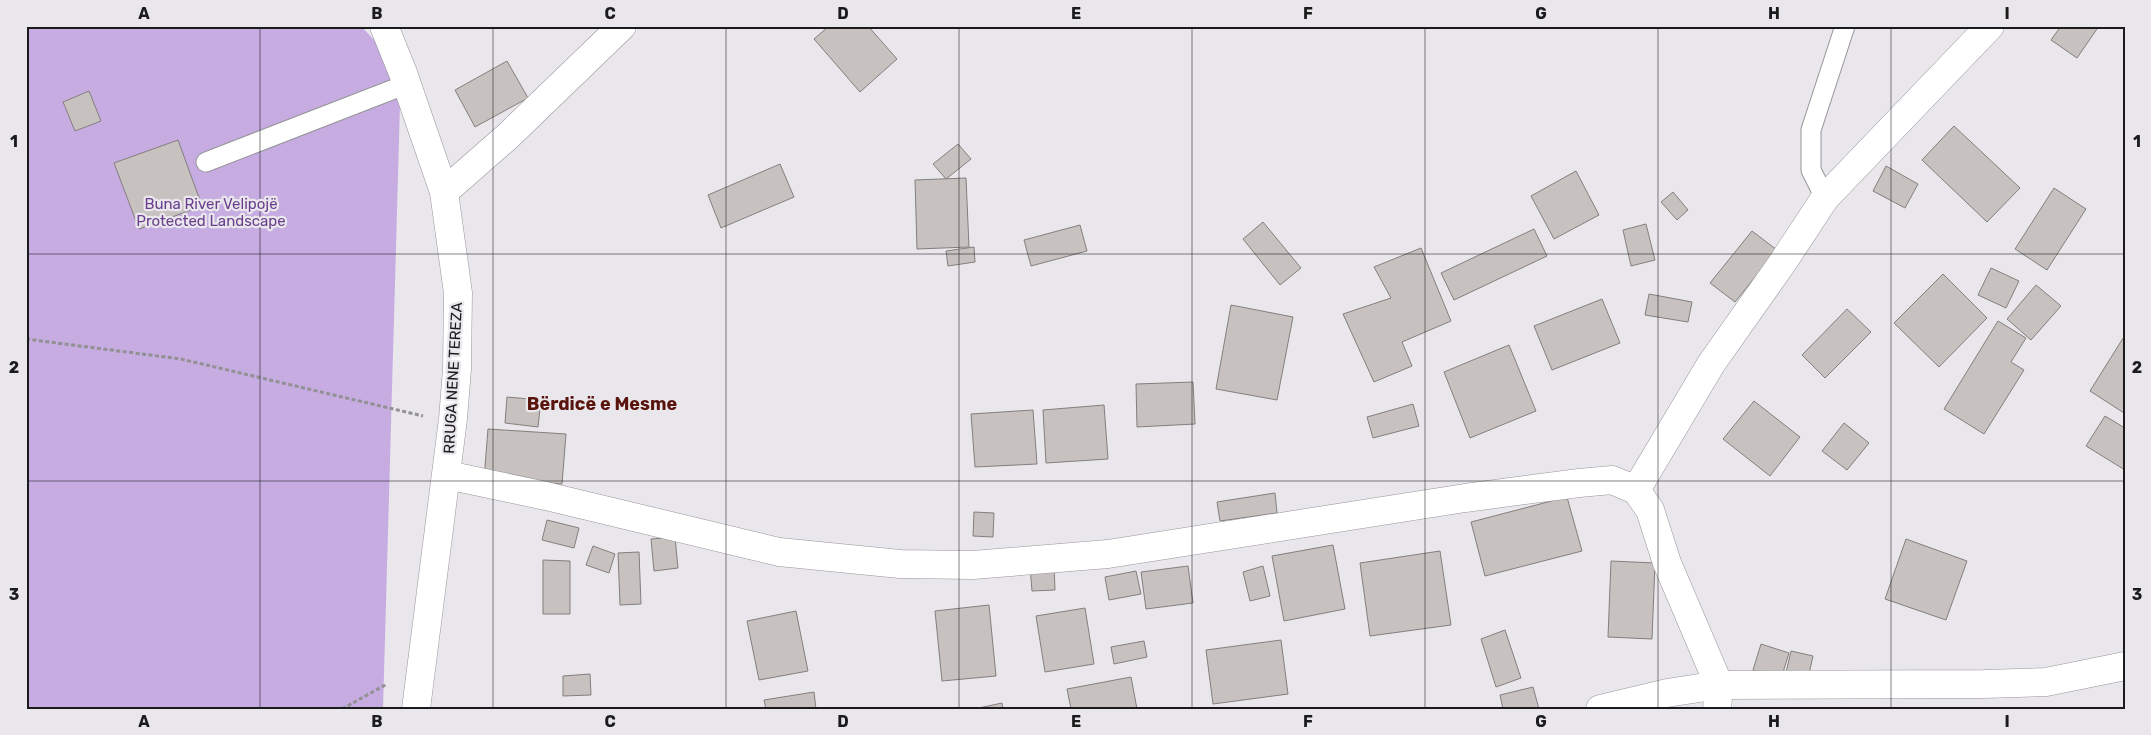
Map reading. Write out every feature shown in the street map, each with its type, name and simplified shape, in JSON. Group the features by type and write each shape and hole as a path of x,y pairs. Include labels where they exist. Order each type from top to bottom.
{"street":[{"name":"RRUGA NENE TEREZA","path":"384,26 444,192 458,293 453,419 416,709"},
{"path":"444,192 508,136 622,26"},
{"path":"1636,490 1711,364 1783,262 1825,198 1990,26"},
{"path":"447,475 546,496 779,552 900,564 974,565 1108,554 1465,498 1612,480 1636,490 1650,510 1667,563 1718,697"},
{"path":"1600,709 1667,693 1718,697 2046,682 2125,666"}],"lane":[{"path":"1825,198 1811,170 1811,130 1845,26"},
{"path":"206,162 406,84"}],"path":[{"path":"26,339 181,359 416,416 453,419"},
{"path":"342,709 383,686 423,660"}],"green space":[{"name":"Buna River Velipojë Protected Landscape","path":"26,26 361,26 401,69 383,709 26,709"}],"building":[{"path":"829,26 868,26 897,59 860,92 814,39"},
{"path":"2061,26 2099,26 2077,58 2051,40"},
{"path":"507,61 528,98 475,127 455,90"},
{"path":"89,91 101,121 75,131 63,102"},
{"path":"1954,126 2020,188 1987,222 1922,160"},
{"path":"178,140 202,206 139,229 114,163"},
{"path":"958,144 971,159 946,179 933,164"},
{"path":"780,164 794,197 721,228 708,195"},
{"path":"1886,166 1918,184 1905,208 1873,191"},
{"path":"1576,171 1599,215 1554,239 1531,196"},
{"path":"966,178 969,247 917,249 915,180"},
{"path":"2054,188 2086,209 2047,270 2015,249"},
{"path":"1673,192 1688,210 1677,220 1661,202"},
{"path":"1263,222 1301,268 1280,285 1243,239"},
{"path":"1646,224 1655,260 1631,266 1623,230"},
{"path":"1080,225 1087,251 1031,266 1024,240"},
{"path":"1534,229 1547,256 1454,300 1441,273"},
{"path":"1752,231 1777,250 1735,302 1710,283"},
{"path":"974,247 975,262 948,266 946,251"},
{"path":"1421,248 1451,321 1402,342 1412,366 1374,382 1343,314 1391,298 1374,267"},
{"path":"1991,268 2019,281 2006,308 1978,295"},
{"path":"1943,274 1987,318 1939,367 1894,323"},
{"path":"2036,285 2061,306 2031,340 2007,319"},
{"path":"1649,294 1692,302 1688,322 1645,315"},
{"path":"1602,299 1620,343 1552,370 1534,326"},
{"path":"1231,305 1293,317 1277,400 1216,389"},
{"path":"1847,309 1871,332 1825,378 1802,355"},
{"path":"1998,321 2026,338 2011,362 2024,370 1984,434 1944,409"},
{"path":"2125,335 2125,412 2124,413 2090,391"},
{"path":"1509,345 1536,411 1470,438 1444,372"},
{"path":"1193,382 1195,424 1137,427 1136,384"},
{"path":"507,397 541,400 538,427 505,423"},
{"path":"1754,401 1800,437 1770,476 1723,439"},
{"path":"1413,404 1419,426 1373,438 1367,417"},
{"path":"1104,405 1108,459 1046,463 1043,410"},
{"path":"1033,410 1037,464 975,467 971,414"},
{"path":"2105,416 2125,428 2125,470 2086,446"},
{"path":"1844,423 1869,443 1847,470 1822,451"},
{"path":"488,429 566,434 562,484 484,479"},
{"path":"1275,493 1277,513 1220,521 1217,502"},
{"path":"1567,497 1582,551 1485,576 1471,522"},
{"path":"974,512 994,513 993,537 973,536"},
{"path":"547,520 579,528 574,548 542,540"},
{"path":"675,537 678,568 654,571 651,539"},
{"path":"1906,539 1967,561 1946,620 1885,599"},
{"path":"1333,545 1345,609 1284,621 1272,556"},
{"path":"593,546 615,554 609,573 586,565"},
{"path":"1440,551 1451,625 1370,636 1360,563"},
{"path":"639,552 641,604 620,605 618,553"},
{"path":"543,560 570,561 570,614 543,614"},
{"path":"1611,561 1655,563 1652,639 1608,637"},
{"path":"1054,566 1055,590 1032,591 1030,567"},
{"path":"1188,566 1193,603 1146,609 1141,572"},
{"path":"1263,566 1270,596 1250,601 1243,572"},
{"path":"1136,571 1141,594 1109,600 1105,577"},
{"path":"989,605 996,676 942,681 935,611"},
{"path":"1085,608 1094,664 1045,672 1036,616"},
{"path":"796,611 808,671 759,680 747,621"},
{"path":"1505,630 1521,678 1496,687 1481,639"},
{"path":"1281,640 1288,694 1213,704 1206,650"},
{"path":"1144,641 1147,657 1114,664 1111,647"},
{"path":"1761,644 1789,653 1781,679 1753,670"},
{"path":"1791,651 1813,656 1807,683 1785,677"},
{"path":"590,674 591,695 563,696 563,676"},
{"path":"1131,677 1137,709 1071,709 1067,689"},
{"path":"1533,687 1539,709 1503,709 1500,695"},
{"path":"814,692 816,709 766,709 764,700"},
{"path":"1002,703 1003,709 974,709"}],"district":[{"name":"Bërdicë e Mesme","path":"602,404"}]}
